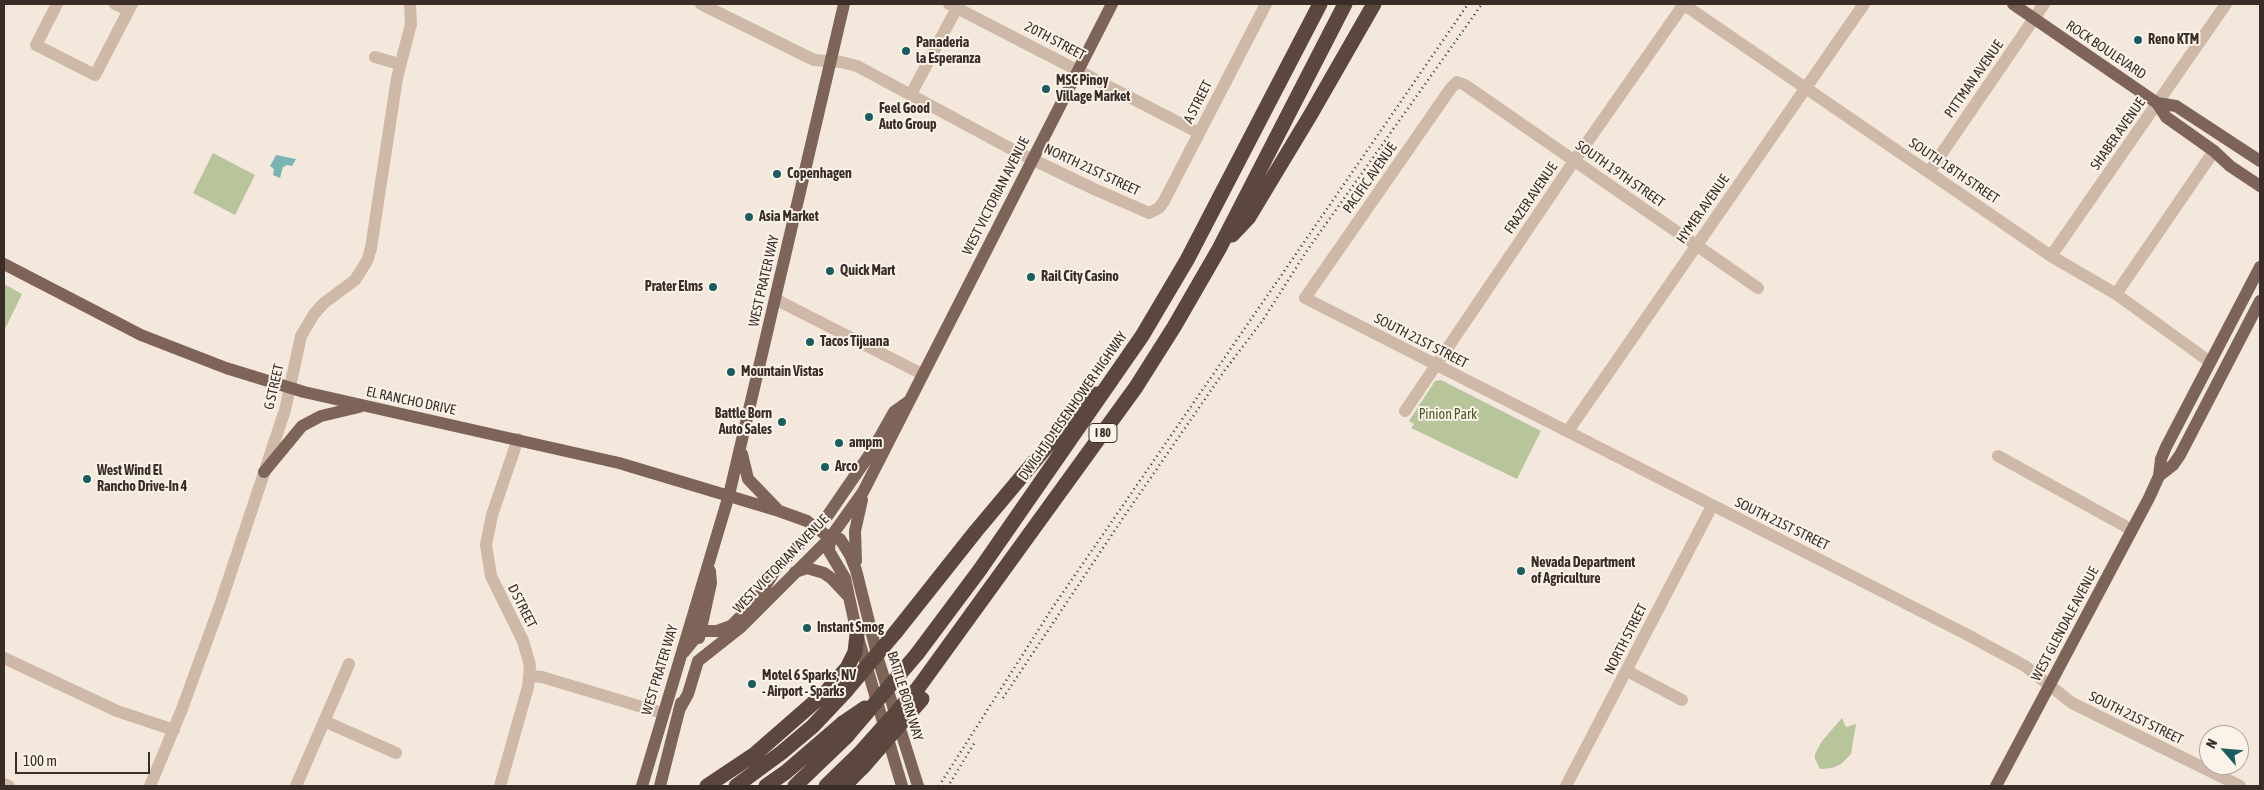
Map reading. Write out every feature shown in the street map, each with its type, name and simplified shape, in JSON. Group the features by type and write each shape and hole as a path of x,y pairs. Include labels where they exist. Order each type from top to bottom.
{"highway":[{"path":"1301,41 1313,4"},
{"name":"DWIGHT D. EISENHOWER HIGHWAY","path":"795,786 845,730 886,692 917,654 1114,379 1187,260 1320,4"},
{"name":"I 80","path":"826,786 861,761 920,693 976,610 1136,387 1174,327 1219,249 1345,4"},
{"path":"1219,249 1249,217 1374,4"},
{"path":"1348,50 1366,33 1385,4"},
{"path":"736,786 781,753 812,726 846,691 1080,408 1114,379"},
{"path":"707,786 755,754 826,692 847,668 854,652 857,634"},
{"path":"766,786 845,730"},
{"path":"844,786 861,761"}],"main road":[{"name":"WEST PRATER WAY","path":"642,786 662,712 710,564 729,496 844,4"},
{"name":"WEST VICTORIAN AVENUE","path":"701,631 724,630 731,626 756,600 776,569 824,533 863,492 904,416 908,402 922,374 1112,4"},
{"name":"ROCK BOULEVARD","path":"2013,4 2157,103 2166,117 2214,151 2230,166 2260,186"},
{"name":"ROCK BOULEVARD","path":"2157,103 2176,106 2260,161"},
{"path":"2230,166 2260,197"},
{"path":"2248,290 2260,254"},
{"name":"EL RANCHO DRIVE","path":"4,266 141,335 217,364 290,388 602,459 778,511 807,521 824,533"},
{"name":"WEST GLENDALE AVENUE","path":"1996,786 2132,530 2159,476 2161,459 2166,447 2260,267"},
{"name":"WEST GLENDALE AVENUE","path":"2159,476 2173,465 2180,456 2260,301"},
{"name":"WEST VICTORIAN AVENUE","path":"679,710 688,694 698,661 741,627 795,572 824,533 894,412 908,402"},
{"path":"264,472 294,433 308,421 364,406"},
{"path":"741,448 744,471 748,479 778,511"},
{"path":"856,570 855,531 863,492"},
{"name":"BATTLE BORN WAY","path":"824,533 840,539 850,555 856,570 879,662 918,786"},
{"name":"BATTLE BORN WAY","path":"824,533 829,551 844,578 857,634 902,786"},
{"name":"WEST PRATER WAY","path":"660,786 701,631 711,583 710,564"},
{"path":"795,572 807,568 824,573 848,596"},
{"path":"679,658 701,631"}],"street":[{"path":"57,4 36,45 95,76 130,7 116,4"},
{"name":"G STREET","path":"150,786 210,636 285,410 299,343 306,325 324,304 355,280 369,254 400,64 411,24 410,4"},
{"name":"NORTH 21ST STREET","path":"701,4 814,60 830,63 841,62 857,66 1032,159 1144,212 1154,212"},
{"name":"A STREET","path":"1154,212 1164,201 1266,4"},
{"name":"SOUTH 18TH STREET","path":"1683,4 2051,256 2116,294 2210,362"},
{"name":"FRAZER AVENUE","path":"1405,411 1434,365 1683,4"},
{"name":"HYMER AVENUE","path":"1568,431 1864,4"},
{"name":"PITTMAN AVENUE","path":"1929,172 2044,4"},
{"name":"SHABER AVENUE","path":"2051,256 2226,4"},
{"path":"911,94 955,5"},
{"name":"20TH STREET","path":"955,5 1199,133"},
{"path":"375,57 400,64"},
{"name":"PACIFIC AVENUE","path":"1305,298 1451,88 1457,82 1465,85"},
{"name":"SOUTH 19TH STREET","path":"1465,85 1758,288"},
{"path":"2116,294 2214,151"},
{"name":"SOUTH 21ST STREET","path":"1305,298 1964,633 2025,666 2072,703 2240,786"},
{"path":"775,299 922,374"},
{"name":"D STREET","path":"500,786 530,676 528,654 523,641 491,576 486,545 492,515 518,439"},
{"path":"1998,456 2132,530"},
{"name":"NORTH STREET","path":"1566,786 1712,506"},
{"path":"4,658 117,712 174,730"},
{"path":"296,786 349,664"},
{"path":"1627,671 1682,700"},
{"path":"530,676 542,677 662,712"},
{"path":"324,721 396,753"},
{"path":"4,784 8,786"}],"green space":[{"path":"213,153 255,175 235,215 193,193"},
{"path":"4,284 22,294 4,331"},
{"name":"Pinion Park","path":"1441,380 1541,431 1517,479 1411,428 1414,424 1409,421 1435,381"},
{"path":"1842,718 1846,727 1856,724 1851,754 1841,764 1832,768 1820,769 1815,759 1815,754 1822,741"}],"water":[{"path":"276,155 296,159 292,166 287,165 283,167 280,178 273,175 274,169 270,166"}],"railway":[{"path":"939,786 1053,607 1468,4"},
{"path":"1003,698 1123,518 1225,370 1263,320 1306,252 1482,4"},
{"path":"950,783 975,742"}],"place":[{"name":"Reno KTM","path":"2138,40"},
{"name":"Panaderia la Esperanza","path":"906,51"},
{"name":"MSC Pinoy Village Market","path":"1046,89"},
{"name":"Feel Good Auto Group","path":"869,117"},
{"name":"Copenhagen","path":"777,174"},
{"name":"Asia Market","path":"749,217"},
{"name":"Quick Mart","path":"830,271"},
{"name":"Rail City Casino","path":"1031,277"},
{"name":"Prater Elms","path":"713,287"},
{"name":"Tacos Tijuana","path":"810,342"},
{"name":"Mountain Vistas","path":"731,372"},
{"name":"Battle Born Auto Sales","path":"782,422"},
{"name":"ampm","path":"839,443"},
{"name":"Arco","path":"825,467"},
{"name":"West Wind El Rancho Drive-In 4","path":"87,479"},
{"name":"Nevada Department of Agriculture","path":"1521,571"},
{"name":"Instant Smog","path":"807,628"},
{"name":"Motel 6 Sparks, NV - Airport - Sparks","path":"752,684"}]}
